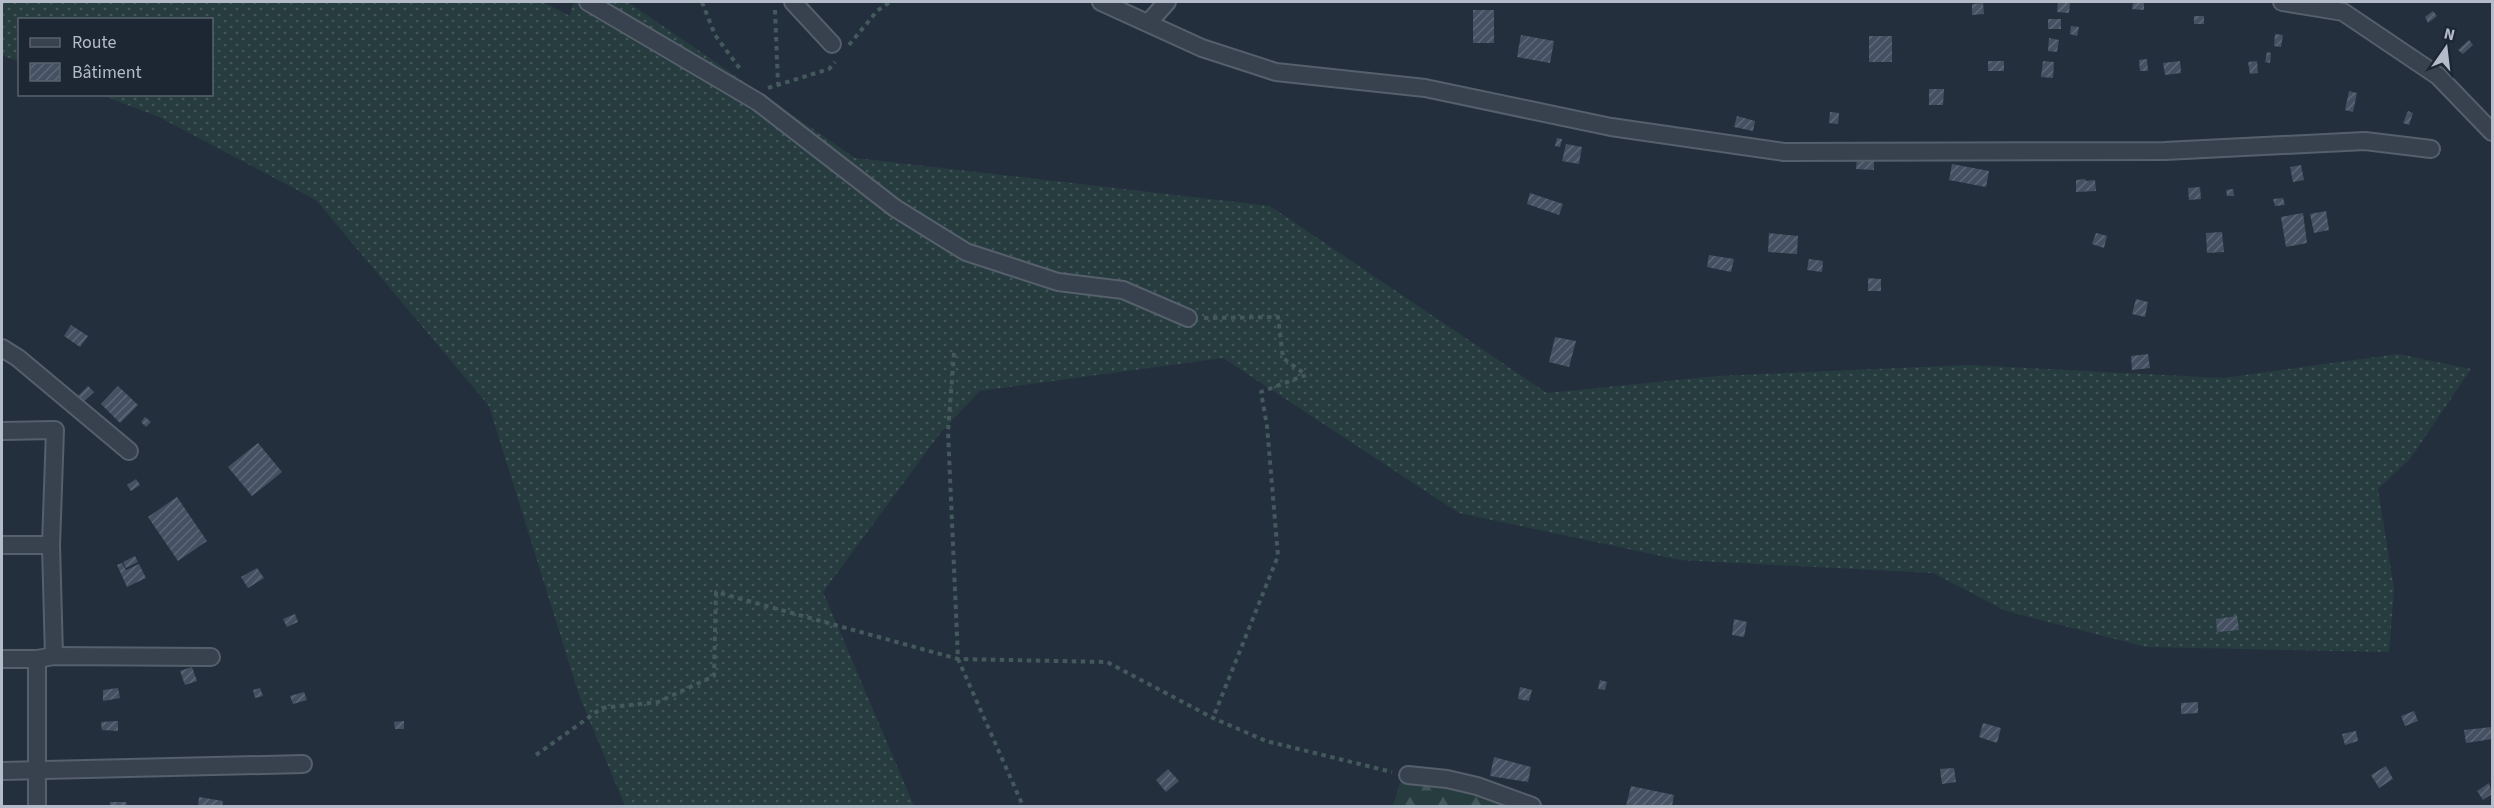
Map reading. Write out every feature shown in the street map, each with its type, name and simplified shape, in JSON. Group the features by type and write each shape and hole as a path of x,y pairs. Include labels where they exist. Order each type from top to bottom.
{"street":[{"path":"588,2 758,102 894,208 966,252 1058,282 1123,290 1188,318"},
{"path":"793,2 832,44"},
{"path":"1101,2 1202,48 1276,72 1425,88 1611,127 1784,152 2165,151 2365,141 2431,149"},
{"path":"1149,22 1167,2"},
{"path":"2282,2 2343,12 2438,76 2493,132"},
{"path":"2,348 18,358 129,451"},
{"path":"2,431 55,430 51,545 54,656"},
{"path":"2,545 51,545"},
{"path":"2,658 211,657"},
{"path":"37,659 37,807"},
{"path":"2,771 303,764"},
{"path":"1408,775 1447,779 1477,786 1532,807"}],"path":[{"path":"702,2 715,35 743,72"},
{"path":"775,2 778,84"},
{"path":"1188,318 1278,317 1284,358 1306,375 1261,392 1267,426 1278,556 1213,717"},
{"path":"954,353 948,431 958,659 1023,807"},
{"path":"537,755 602,708 658,702 714,676 716,592 958,659 1107,662 1213,717 1266,741 1408,775"}],"green space":[{"path":"2,2 543,2 570,16 573,2 628,2 855,158 1270,206 1547,393 1717,376 1968,365 2223,378 2398,354 2471,369 2410,459 2378,489 2394,589 2389,652 2146,647 2006,611 1933,573 1680,560 1459,513 1223,358 980,391 941,432 823,592 914,806 625,806 579,695 489,406 316,200 159,117 105,96 213,96 213,18 18,18 18,62 2,55"},
{"path":"1405,766 1539,806 1393,806"}],"building":[{"path":"2058,2 2070,3 2069,13 2057,12"},
{"path":"2133,2 2144,2 2144,10 2132,9"},
{"path":"1983,3 1984,14 1972,15 1972,4"},
{"path":"1473,10 1494,10 1494,43 1473,43"},
{"path":"2433,11 2437,16 2428,23 2425,17"},
{"path":"2194,16 2204,16 2204,24 2194,24"},
{"path":"2048,19 2061,19 2061,29 2048,29"},
{"path":"2071,26 2079,27 2077,36 2070,34"},
{"path":"2275,34 2283,35 2281,47 2274,46"},
{"path":"1521,35 1554,41 1550,63 1517,57"},
{"path":"1869,36 1892,36 1892,62 1869,62"},
{"path":"2049,38 2059,40 2057,52 2048,51"},
{"path":"2469,40 2473,45 2463,54 2458,50"},
{"path":"2267,52 2271,53 2270,63 2265,62"},
{"path":"2147,59 2148,71 2140,71 2139,60"},
{"path":"1988,61 2004,61 2004,71 1988,71"},
{"path":"2043,61 2054,62 2053,78 2041,77"},
{"path":"2180,61 2181,73 2165,75 2163,63"},
{"path":"2257,61 2258,73 2250,74 2248,62"},
{"path":"1929,89 1944,89 1943,105 1929,105"},
{"path":"2349,91 2357,93 2353,112 2345,110"},
{"path":"2408,111 2413,113 2409,125 2403,123"},
{"path":"1830,112 1839,113 1838,124 1829,123"},
{"path":"1737,116 1755,121 1753,131 1734,127"},
{"path":"1557,138 1562,139 1560,147 1555,146"},
{"path":"1566,144 1582,147 1579,164 1562,161"},
{"path":"1857,158 1874,160 1874,170 1856,169"},
{"path":"1952,164 1989,171 1986,187 1949,180"},
{"path":"2301,165 2304,180 2293,182 2290,167"},
{"path":"2085,179 2086,181 2095,180 2096,191 2076,192 2076,180"},
{"path":"2200,187 2201,199 2189,200 2188,188"},
{"path":"2233,189 2234,196 2227,196 2226,190"},
{"path":"1530,193 1563,204 1559,215 1527,204"},
{"path":"2283,198 2285,205 2275,206 2273,199"},
{"path":"2326,211 2329,230 2314,233 2310,214"},
{"path":"2303,213 2307,243 2286,247 2281,217"},
{"path":"2222,232 2224,252 2207,253 2206,233"},
{"path":"1769,233 1798,236 1797,254 1768,252"},
{"path":"2096,233 2107,236 2104,248 2092,244"},
{"path":"1709,255 1734,259 1731,272 1707,267"},
{"path":"1809,259 1823,261 1822,272 1807,270"},
{"path":"1868,278 1881,279 1881,291 1868,291"},
{"path":"2136,299 2148,302 2145,317 2132,314"},
{"path":"71,325 88,336 80,347 64,336"},
{"path":"1555,337 1576,341 1569,367 1549,362"},
{"path":"2148,354 2150,368 2132,370 2131,356"},
{"path":"88,386 94,392 83,402 78,396"},
{"path":"118,386 138,405 120,423 101,404"},
{"path":"145,417 151,422 146,427 141,422"},
{"path":"258,443 282,472 252,496 228,467"},
{"path":"136,479 140,485 131,491 127,485"},
{"path":"177,497 207,541 178,561 148,517"},
{"path":"135,556 138,562 126,568 123,562"},
{"path":"122,563 126,570 139,564 146,578 127,587 117,565"},
{"path":"257,568 264,578 248,588 241,577"},
{"path":"295,614 298,622 287,627 283,619"},
{"path":"2237,616 2239,630 2217,632 2216,619"},
{"path":"1734,619 1747,622 1744,637 1732,635"},
{"path":"192,667 197,681 185,685 180,671"},
{"path":"1600,680 1607,682 1605,690 1598,689"},
{"path":"1520,687 1532,690 1529,701 1518,699"},
{"path":"118,688 120,698 103,701 103,690"},
{"path":"260,688 263,696 255,698 253,690"},
{"path":"304,692 307,700 293,704 290,696"},
{"path":"2198,702 2198,713 2181,714 2181,703"},
{"path":"2414,711 2418,721 2405,726 2401,716"},
{"path":"118,721 118,731 102,730 101,722"},
{"path":"404,721 404,729 395,729 394,722"},
{"path":"1983,723 2001,728 1997,743 1979,737"},
{"path":"2492,727 2492,739 2466,743 2464,730"},
{"path":"2356,731 2358,741 2345,745 2342,734"},
{"path":"1494,757 1531,767 1528,782 1490,776"},
{"path":"2386,766 2393,779 2379,788 2371,775"},
{"path":"1954,768 1956,782 1942,784 1940,769"},
{"path":"1168,769 1179,781 1166,792 1156,780"},
{"path":"2489,783 2492,794 2483,800 2477,791"},
{"path":"1631,786 1674,795 1672,806 1626,806"},
{"path":"199,797 223,801 222,806 198,806"},
{"path":"110,802 126,802 127,806 110,806"}]}
